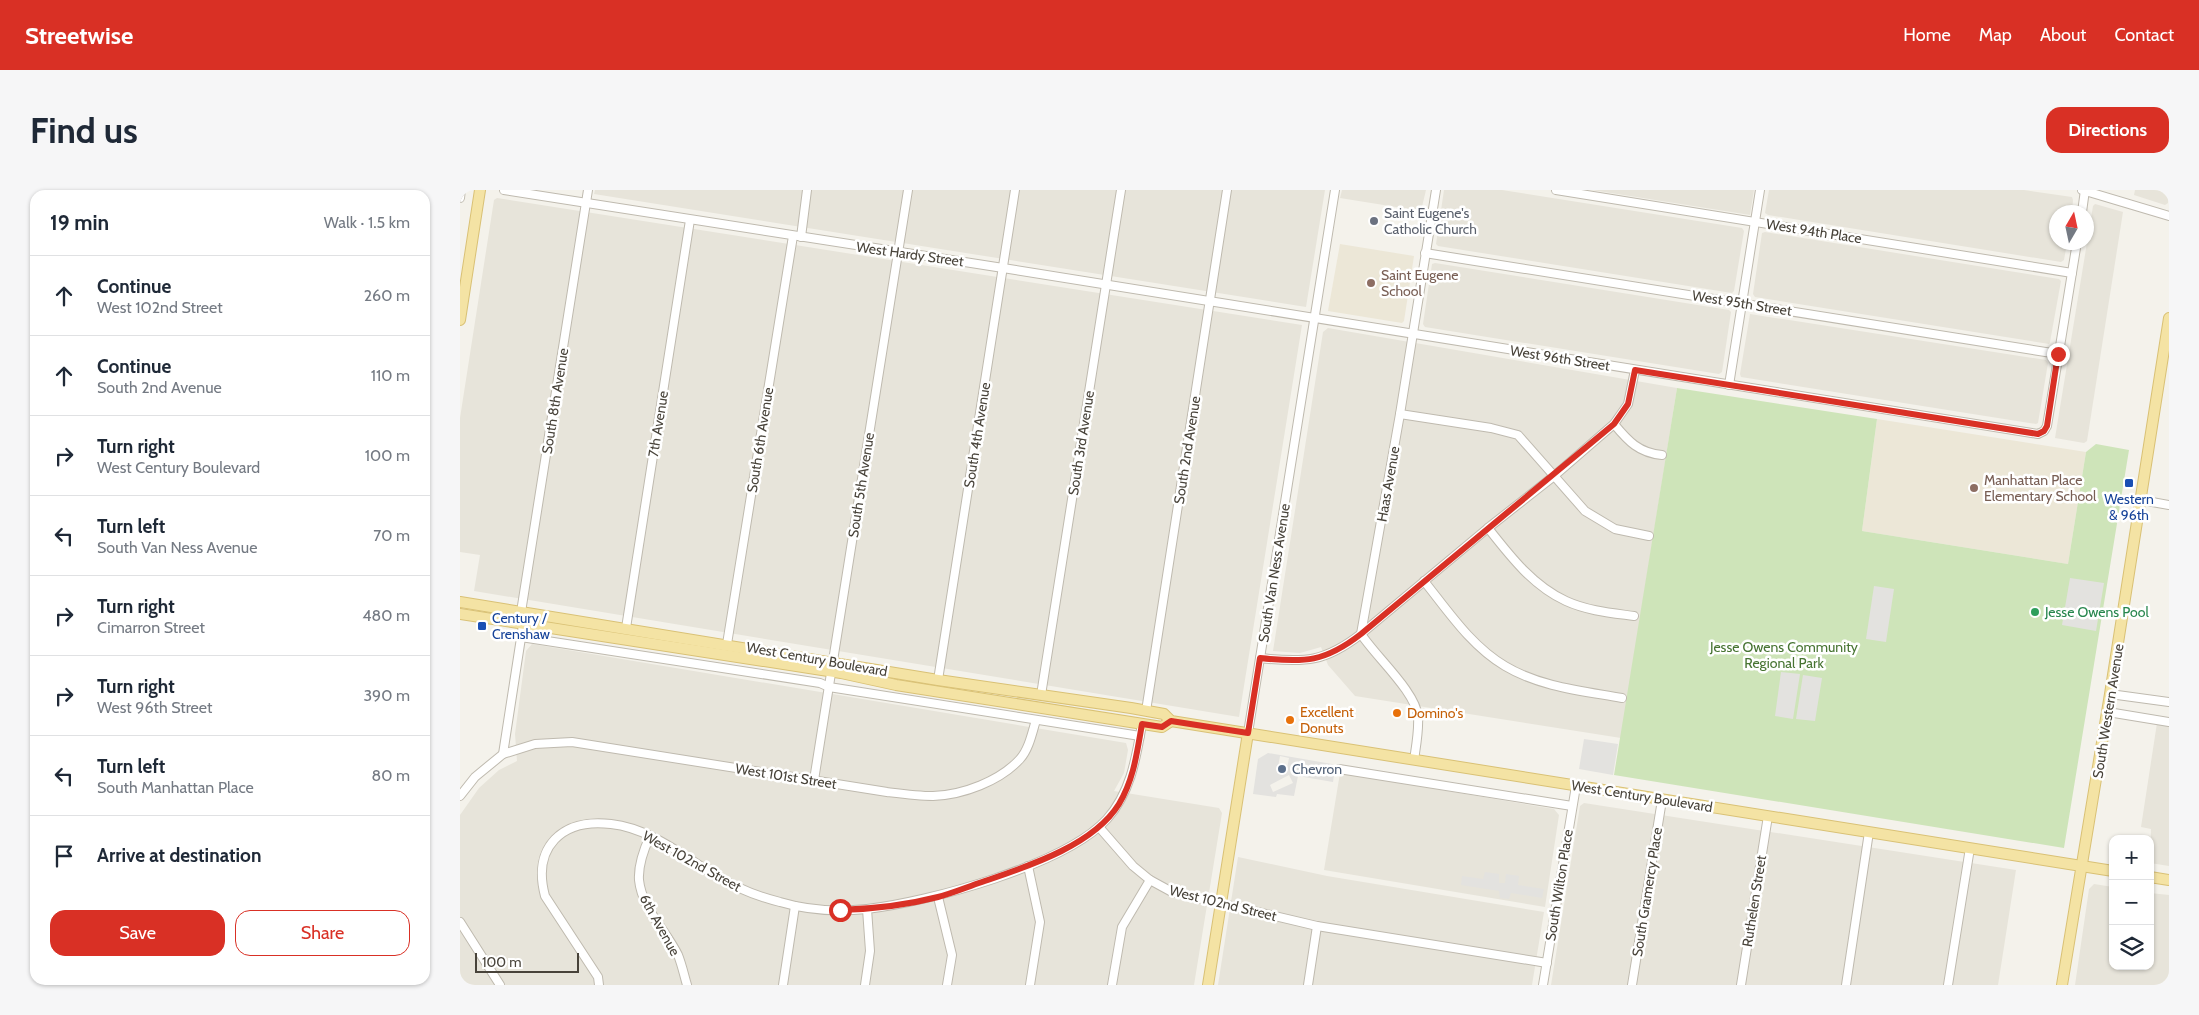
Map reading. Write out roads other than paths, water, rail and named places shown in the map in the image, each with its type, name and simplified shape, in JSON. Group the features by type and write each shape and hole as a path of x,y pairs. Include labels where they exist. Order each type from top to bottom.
{"main road":[{"path":"460,320 480,190"},
{"name":"South Western Avenue","path":"2062,985 2108,712 2169,318"},
{"name":"West Century Boulevard","path":"460,602 727,644 832,667 896,685 1162,727 1171,721"},
{"name":"West Century Boulevard","path":"460,614 832,667 938,680 1146,711 1164,714 1171,721 2109,870"},
{"name":"South Van Ness Avenue","path":"1208,985 1248,733"},
{"path":"2154,878 2169,880"}],"street":[{"path":"460,198 461,190"},
{"name":"West Hardy Street","path":"504,190 1315,318"},
{"name":"South 8th Avenue","path":"521,612 588,190"},
{"name":"South 6th Avenue","path":"727,644 797,237 807,190"},
{"name":"South 5th Avenue","path":"814,780 908,190"},
{"name":"South 4th Avenue","path":"938,680 1015,190"},
{"name":"South 3rd Avenue","path":"1041,695 1122,190"},
{"name":"South 2nd Avenue","path":"1146,711 1227,190"},
{"name":"South Van Ness Avenue","path":"1248,733 1335,190"},
{"name":"Haas Avenue","path":"1361,634 1400,414 1436,190"},
{"name":"West 94th Place","path":"1556,190 2072,273"},
{"path":"1729,385 1760,190"},
{"path":"2083,205 2084,190 2169,216"},
{"name":"7th Avenue","path":"626,628 690,220"},
{"path":"2058,354 2076,250"},
{"name":"West 95th Street","path":"1425,254 2058,354"},
{"name":"West 96th Street","path":"1315,318 2032,433 2042,432 2047,426 2058,354"},
{"path":"1260,658 1299,661 1316,659 1346,646 1488,528 1554,476 1614,424 1628,404 1635,370"},
{"path":"1400,414 1507,431 1518,436 1528,444 1572,499 1599,521 1615,529 1648,536"},
{"path":"1614,424 1634,446 1642,451 1662,455"},
{"path":"2141,500 2169,505"},
{"path":"1488,528 1518,564 1534,580 1549,591 1566,601 1582,607 1634,616"},
{"path":"1424,581 1472,640 1505,666 1542,682 1622,698"},
{"path":"460,796 475,777 503,754 523,624"},
{"path":"1361,634 1405,689 1415,707 1418,718 1414,760"},
{"name":"West Century Boulevard","path":"521,636 1140,736"},
{"path":"2110,694 2169,702"},
{"path":"2108,712 2169,722"},
{"name":"West 101st Street","path":"503,754 535,744 572,742 912,795 934,796 956,792 994,778 1020,758 1027,748 1036,720"},
{"path":"1098,827 1118,805 1132,777 1142,724"},
{"name":"West Century Boulevard","path":"1339,769 1572,806"},
{"name":"South Wilton Place","path":"1543,985 1576,786"},
{"name":"South Gramercy Place","path":"1632,985 1662,800"},
{"name":"Ruthelen Street","path":"1741,985 1768,816"},
{"name":"West 102nd Street","path":"599,985 598,977 545,896 541,876 547,851 556,837 588,823 622,825 650,836 740,888 795,906 840,910 867,909 938,897 1028,866 1067,848 1098,827 1132,866 1150,880 1172,892 1317,926 1547,963"},
{"path":"1846,985 1869,832"},
{"name":"6th Avenue","path":"650,836 640,867 641,893 678,955 687,985"},
{"path":"1948,985 1970,848"},
{"path":"1028,866 1040,922 1030,985"},
{"path":"1112,985 1122,927 1150,880"},
{"path":"938,897 951,942 952,954 947,985"},
{"path":"782,985 795,906"},
{"path":"865,985 870,951 867,909"},
{"path":"460,922 500,985"},
{"path":"1308,985 1317,926"}],"place":[{"name":"Saint Eugene's Catholic Church","path":"1374,221"},
{"name":"Saint Eugene School","path":"1371,283"},
{"name":"Western & 96th","path":"2129,483"},
{"name":"Manhattan Place Elementary School","path":"1974,488"},
{"name":"Jesse Owens Pool","path":"2035,612"},
{"name":"Century / Crenshaw","path":"482,626"},
{"name":"Domino's","path":"1397,713"},
{"name":"Excellent Donuts","path":"1290,720"},
{"name":"Chevron","path":"1282,769"}],"park label":[{"name":"Jesse Owens Community Regional Park","path":"1784,656"}]}
